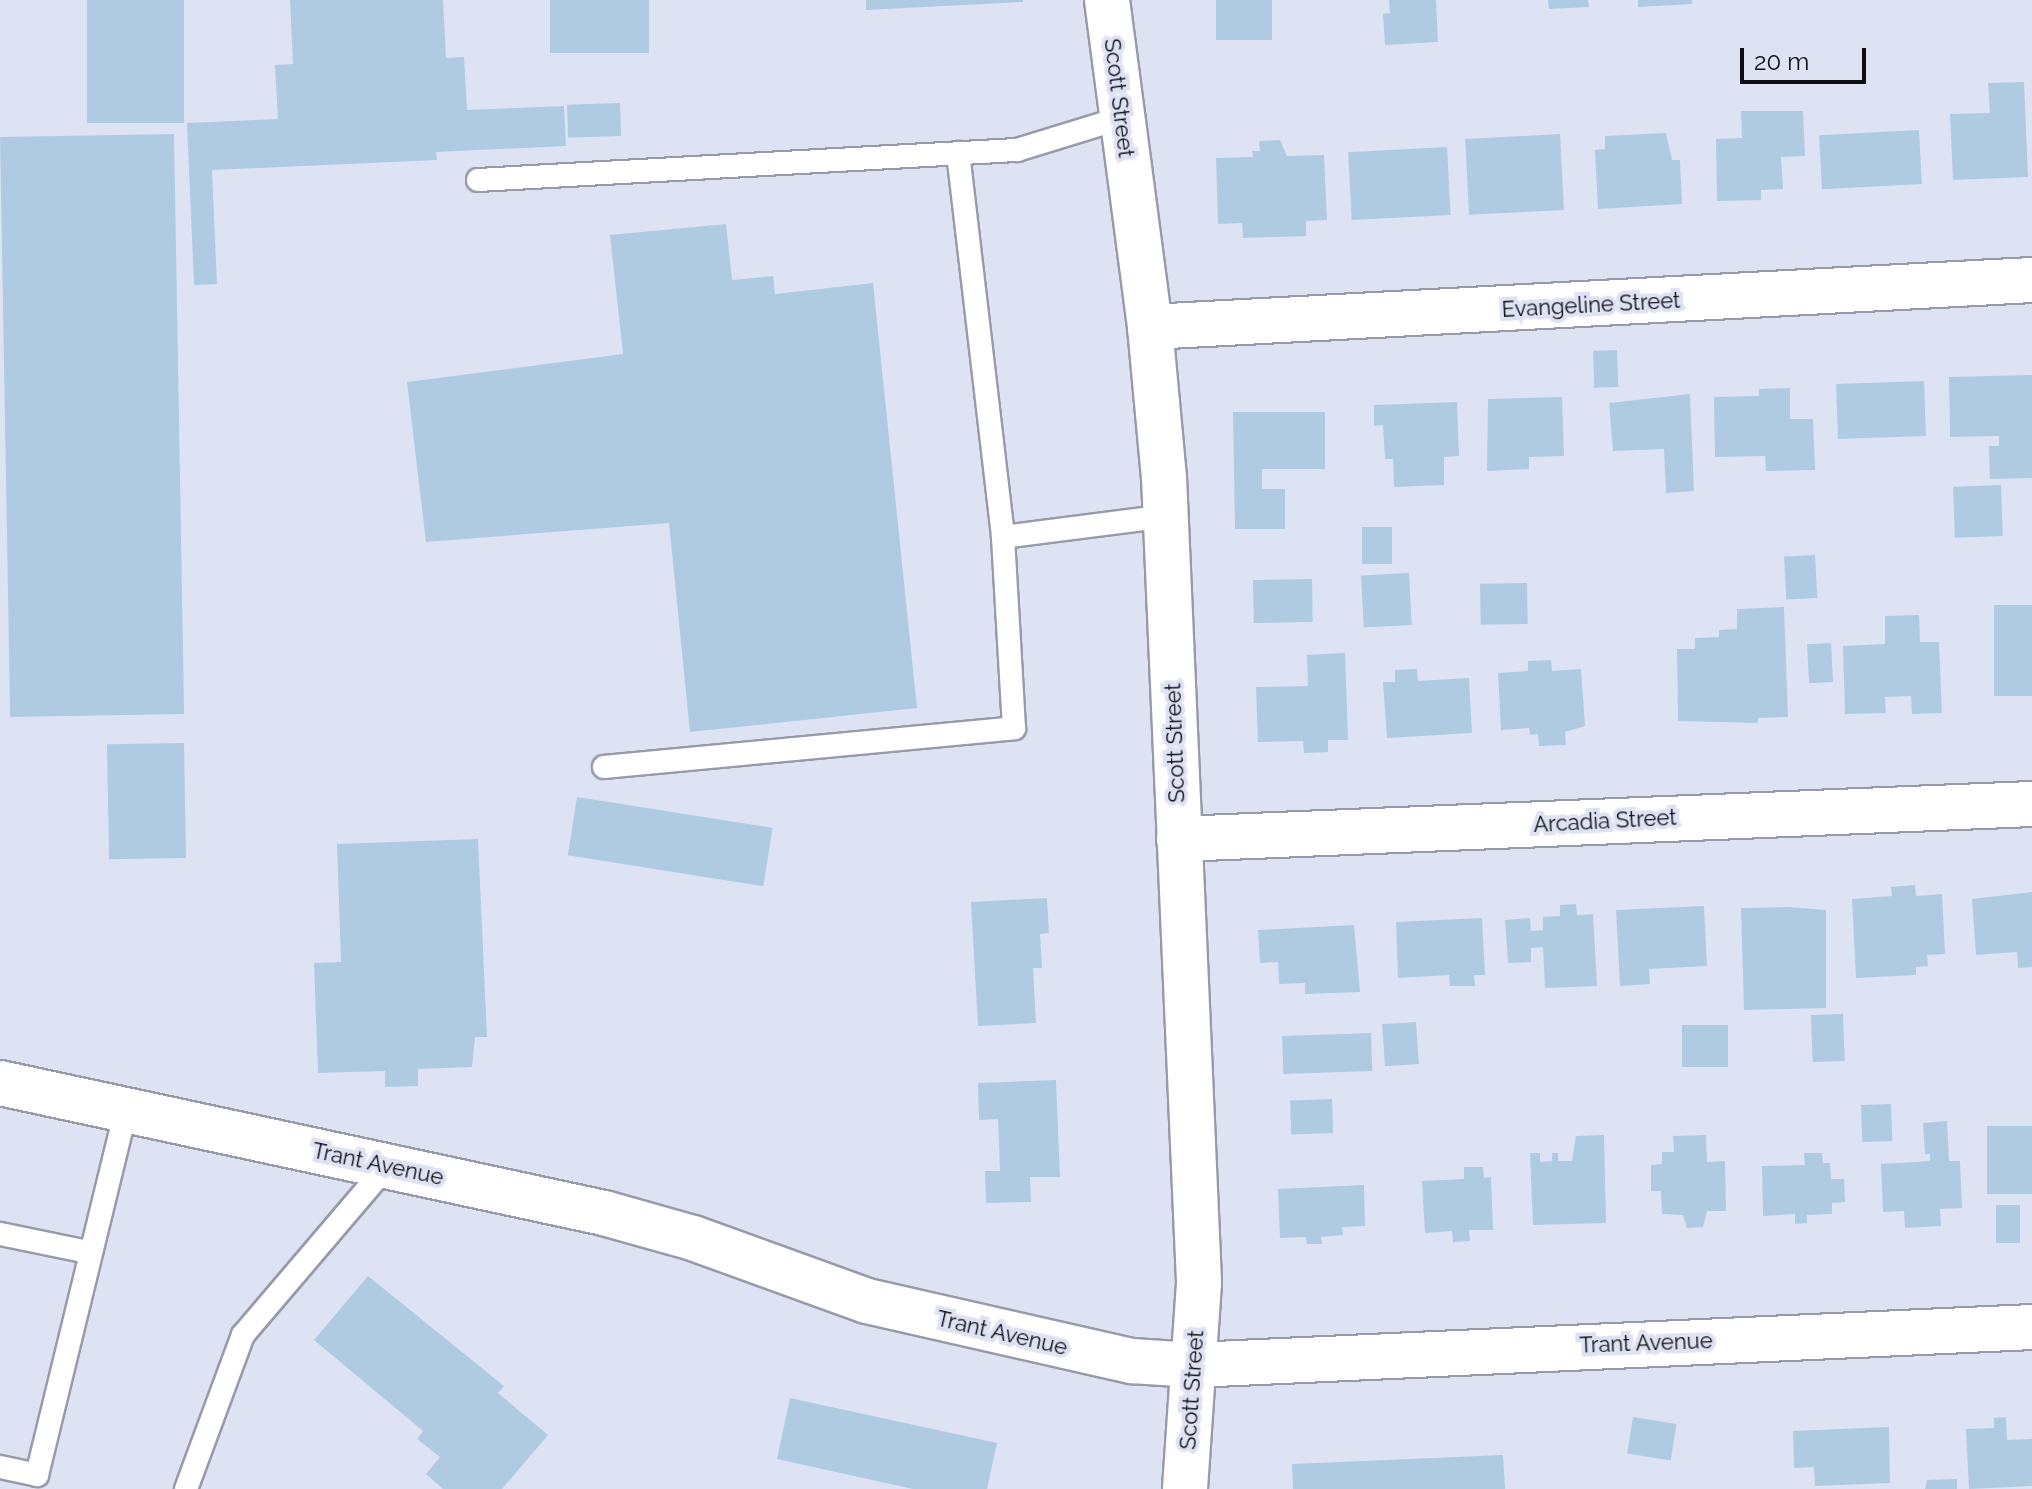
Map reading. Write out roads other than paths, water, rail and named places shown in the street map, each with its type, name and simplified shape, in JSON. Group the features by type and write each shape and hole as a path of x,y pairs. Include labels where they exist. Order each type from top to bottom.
{"street":[{"name":"Scott Street","path":"1107,0 1150,327 1166,516 1199,1283 1185,1489"},
{"name":"Evangeline Street","path":"1150,327 2032,280"},
{"name":"Arcadia Street","path":"1179,839 2032,804"},
{"name":"Trant Avenue","path":"0,1083 604,1213 693,1238 867,1301 1013,1338 1132,1361 1193,1365 2032,1327"}],"lane":[{"path":"478,180 1017,150 1121,118"},
{"path":"604,767 1014,728 1003,537 958,153"},
{"path":"1003,537 1166,516"},
{"path":"0,1467 37,1475 88,1252 126,1110"},
{"path":"186,1489 243,1335 387,1166"},
{"path":"0,1234 88,1252"}]}
